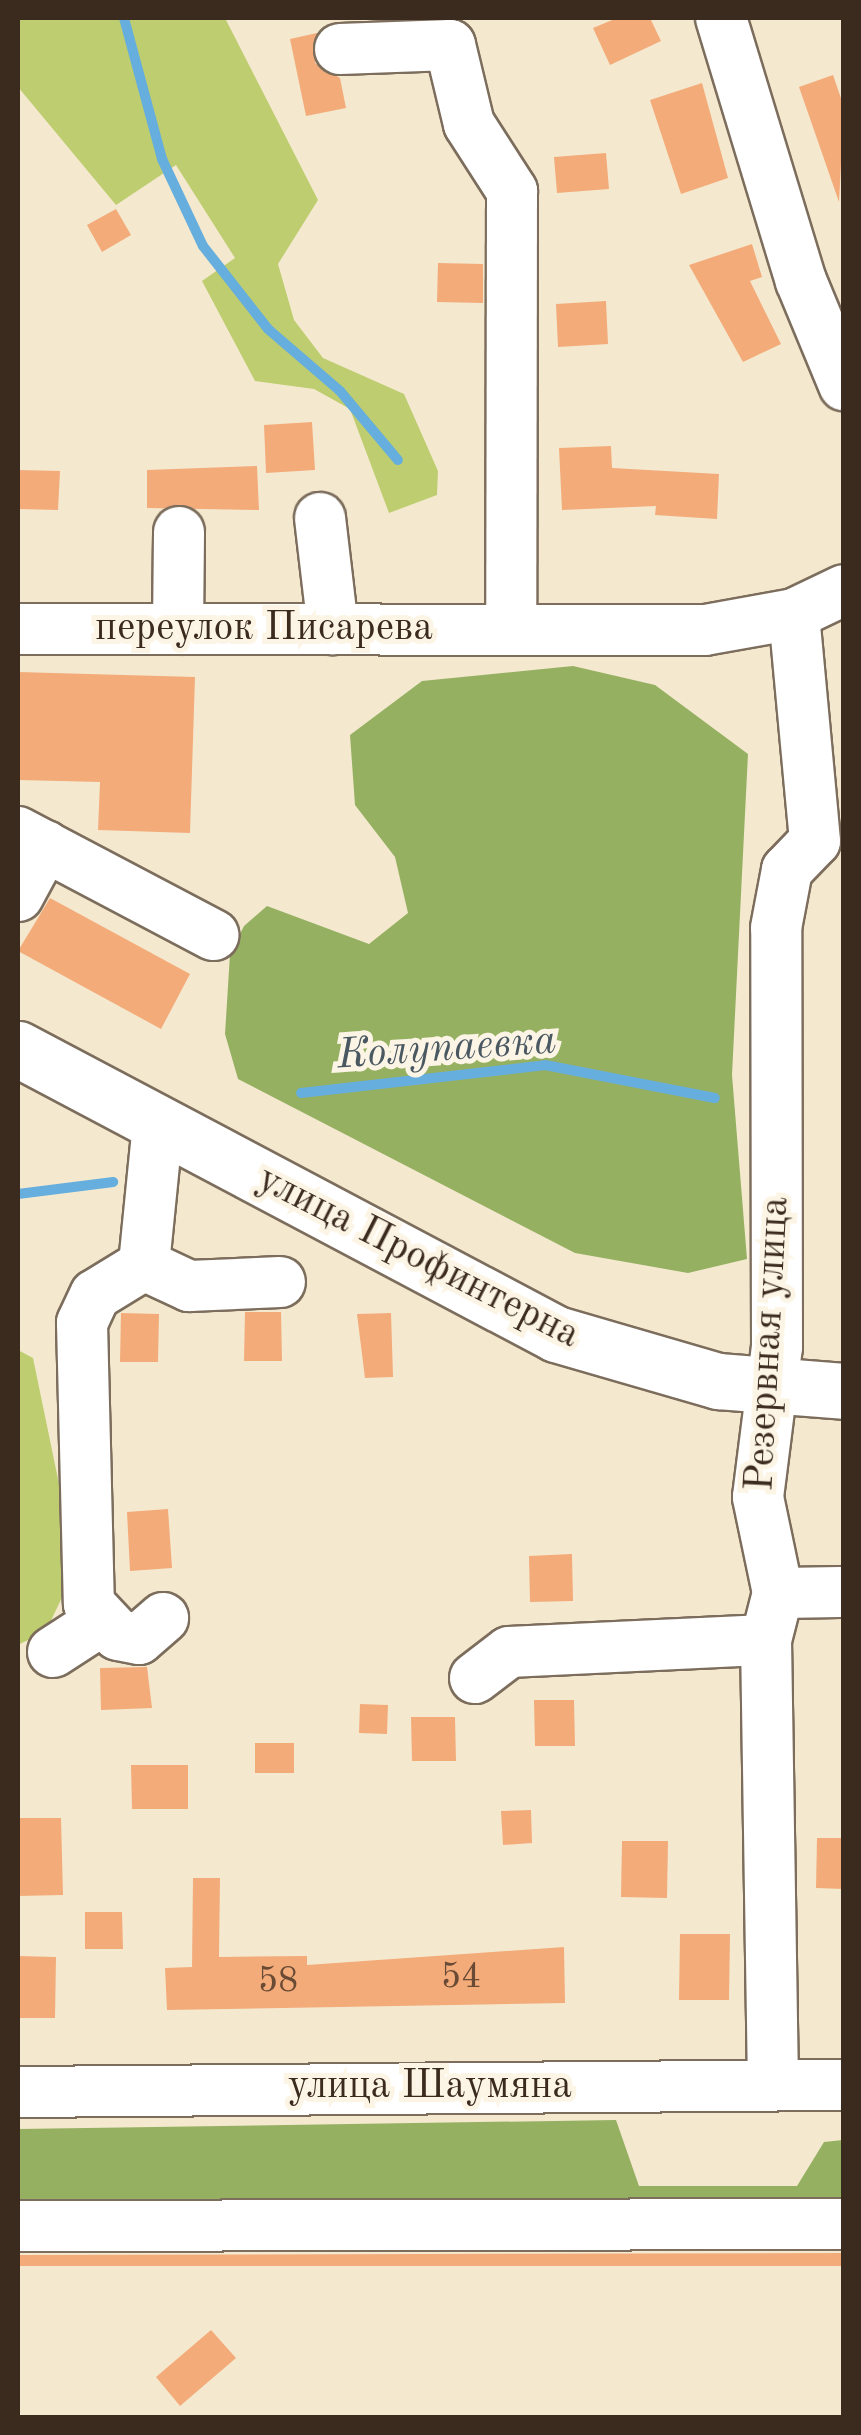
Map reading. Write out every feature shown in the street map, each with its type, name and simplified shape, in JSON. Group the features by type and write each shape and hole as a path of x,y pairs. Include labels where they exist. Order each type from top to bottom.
{"main road":[{"name":"улица Профинтерна","path":"18,1048 556,1334 770,1389 844,1392"}],"street":[{"path":"721,18 801,281 844,385"},
{"path":"340,49 450,45 469,124 512,191 511,630"},
{"path":"320,518 333,629"},
{"path":"178,629 179,532"},
{"name":"переулок Писарева","path":"18,629 705,630 794,614 844,590"},
{"name":"Резервная улица","path":"773,2085 766,1640 778,1593 758,1497 770,1389 776,928 786,870 829,854 794,614"},
{"path":"18,896 31,839 212,935"},
{"path":"144,1265 158,1124"},
{"path":"144,1265 189,1286 280,1282"},
{"path":"144,1265 96,1295 82,1323 89,1604 101,1621 139,1640 163,1618"},
{"path":"778,1593 844,1592"},
{"path":"54,1652 101,1621"},
{"path":"474,1678 509,1652 766,1640"},
{"name":"улица Шаумяна","path":"18,2092 844,2084"},
{"path":"18,2226 844,2224"}],"green space":[{"path":"18,18 225,18 318,200 278,264 294,320 323,358 404,394 438,471 437,495 389,513 350,409 314,389 255,381 202,281 235,258 176,165 116,205 18,87"},
{"path":"573,666 655,685 748,754 732,1075 747,1259 688,1273 575,1253 238,1079 225,1034 230,954 244,926 267,906 369,944 408,913 395,857 355,805 350,735 422,681"},
{"path":"18,1350 33,1358 59,1484 66,1589 46,1631 18,1645"},
{"path":"616,2120 639,2186 797,2186 824,2142 843,2140 843,2211 18,2214 18,2129"}],"building":[{"path":"617,18 650,18 661,41 610,65 593,28"},
{"path":"317,33 315,63 340,78 346,108 306,116 290,39"},
{"path":"833,75 844,107 839,202 799,87"},
{"path":"702,83 728,178 681,194 650,100"},
{"path":"606,153 609,189 557,193 554,157"},
{"path":"116,209 131,235 102,252 87,225"},
{"path":"752,244 762,277 750,281 781,344 743,362 689,265"},
{"path":"438,263 483,264 483,303 437,302"},
{"path":"606,301 608,344 558,347 556,304"},
{"path":"312,422 315,470 266,473 264,425"},
{"path":"611,446 612,468 719,474 717,519 655,515 656,506 562,510 559,448"},
{"path":"257,466 259,510 147,508 147,470"},
{"path":"18,470 60,471 58,510 18,509"},
{"path":"18,672 195,677 190,833 98,830 100,782 18,780"},
{"path":"50,898 190,974 161,1029 18,951"},
{"path":"245,1312 281,1312 282,1361 244,1361"},
{"path":"121,1313 159,1314 158,1362 120,1362"},
{"path":"391,1313 393,1377 365,1378 357,1314"},
{"path":"168,1509 172,1568 130,1571 127,1512"},
{"path":"572,1554 573,1601 530,1602 529,1556"},
{"path":"147,1667 152,1708 101,1710 100,1668"},
{"path":"534,1700 574,1700 575,1746 535,1746"},
{"path":"360,1704 388,1705 387,1734 359,1733"},
{"path":"411,1717 455,1717 456,1761 412,1761"},
{"path":"255,1743 294,1743 294,1773 255,1773"},
{"path":"131,1765 188,1765 188,1809 132,1809"},
{"path":"531,1810 532,1843 503,1845 501,1811"},
{"path":"18,1818 61,1818 63,1895 18,1896"},
{"path":"817,1838 844,1838 844,1889 816,1888"},
{"path":"622,1841 668,1841 667,1898 621,1897"},
{"path":"193,1878 220,1878 219,1957 307,1956 307,1965 564,1947 565,2003 167,2010 165,1968 192,1967"},
{"path":"85,1912 122,1912 123,1949 85,1949"},
{"path":"680,1934 730,1934 729,2000 679,2000"},
{"path":"18,1956 56,1957 55,2018 18,2018"},
{"path":"844,2253 844,2266 18,2266 18,2255"},
{"path":"211,2330 236,2358 180,2406 156,2377"}],"waterway":[{"path":"124,18 162,159 203,246 268,329 340,391 398,460"},
{"name":"Колупаевка","path":"301,1093 545,1065 715,1098"},
{"name":"Колупаевка","path":"18,1194 113,1182"}]}
